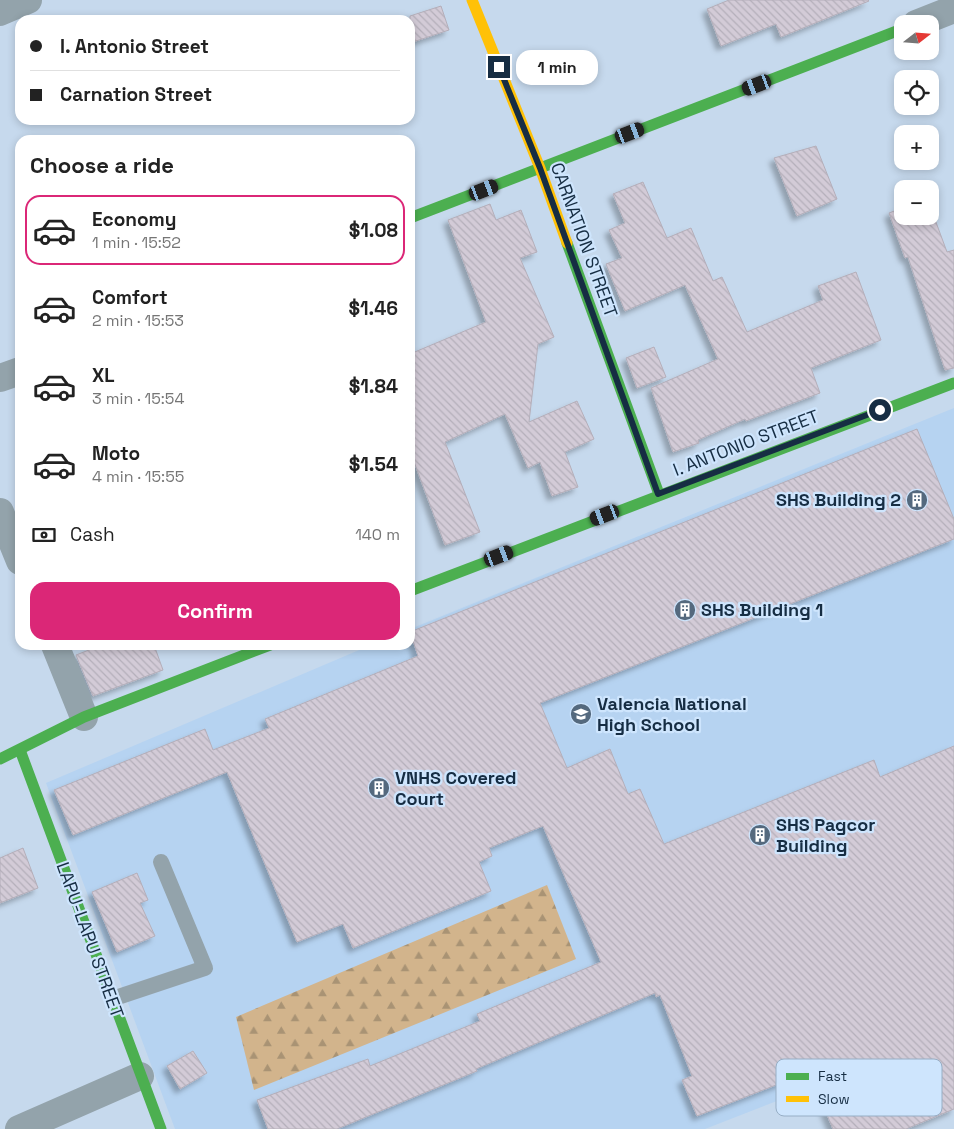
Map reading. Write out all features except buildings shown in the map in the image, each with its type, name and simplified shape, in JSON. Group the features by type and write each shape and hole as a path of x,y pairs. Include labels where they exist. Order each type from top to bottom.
{"street":[{"path":"0,12 28,0"},
{"name":"CARNATION STREET","path":"472,0 540,168 658,494"},
{"path":"939,15 954,9"},
{"path":"415,216 894,32"},
{"path":"0,378 15,373"},
{"name":"I. ANTONIO STREET","path":"415,588 658,494 954,383"},
{"path":"0,512 15,549"},
{"path":"56,650 84,717"},
{"path":"0,759 84,717 257,650"},
{"name":"LAPU-LAPU STREET","path":"20,750 161,1129"},
{"path":"20,1129 140,1076"}],"lane":[{"path":"112,999 205,968 161,862"}],"shaded area":[{"name":"Valencia National High School","path":"954,408 954,1032 885,1059 776,1059 776,1101 705,1129 175,1129 46,783 359,650 415,650 415,627"}],"green space":[{"path":"547,885 576,959 254,1090 236,1017"}],"traffic: fast":[{"path":"415,216 894,32"},
{"path":"567,243 659,494"},
{"path":"415,589 954,383"},
{"path":"0,759 84,717 257,650"},
{"path":"20,750 161,1129"}],"traffic: slow":[{"path":"472,0 540,168 567,243"}],"place":[{"name":"SHS Building 2","path":"917,500"},
{"name":"SHS Building 1","path":"685,610"},
{"name":"Valencia National High School","path":"581,714"},
{"name":"VNHS Covered Court","path":"379,788"},
{"name":"SHS Pagcor Building","path":"760,835"}],"route":[{"path":"499,67 540,168 658,494 880,410"}]}
